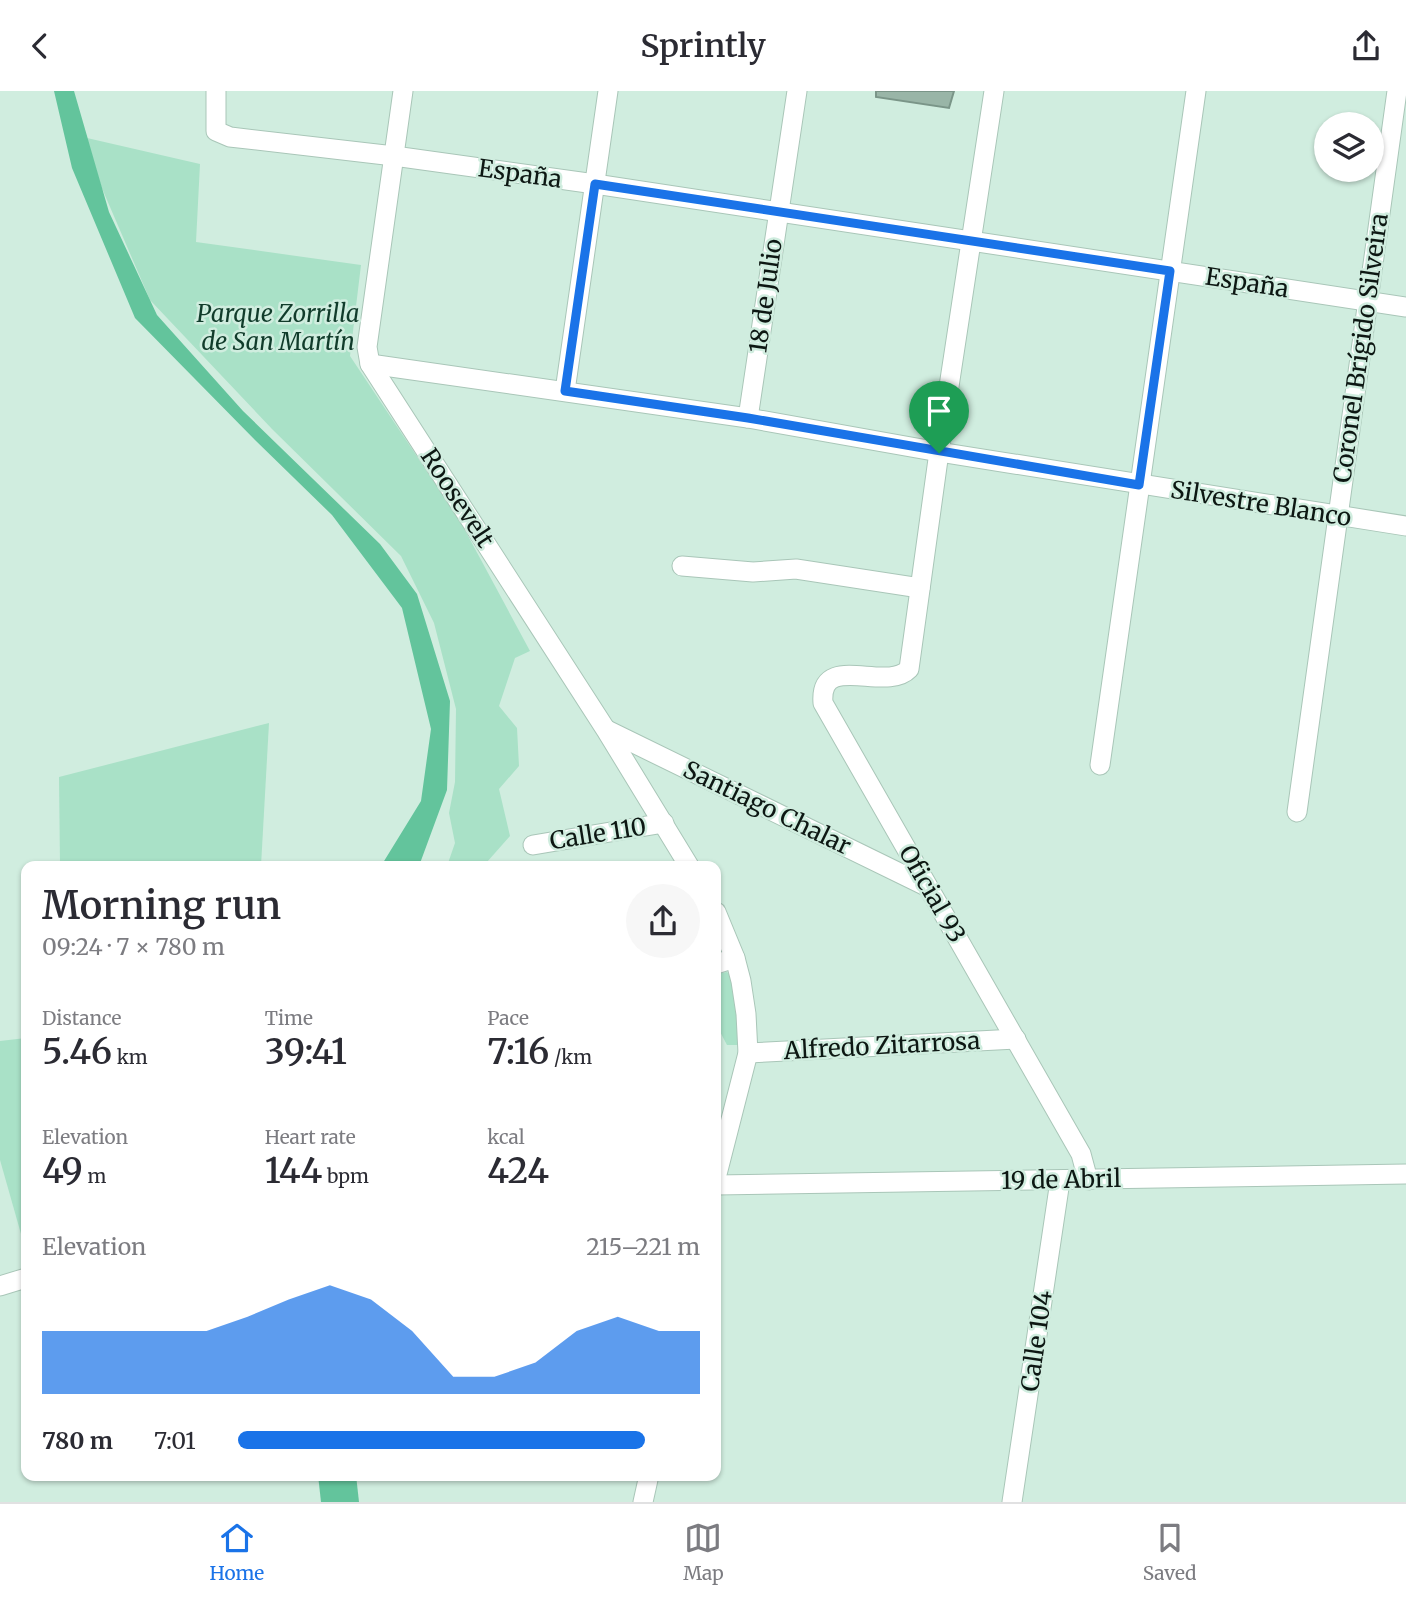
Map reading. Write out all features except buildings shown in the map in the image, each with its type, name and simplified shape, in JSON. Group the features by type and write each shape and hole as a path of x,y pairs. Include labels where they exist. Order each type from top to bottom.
{"street":[{"name":"España","path":"216,91 216,131 230,137 394,156 595,184 1406,307"},
{"path":"370,364 367,347 403,91"},
{"path":"565,391 608,91"},
{"name":"18 de Julio","path":"748,418 797,91"},
{"path":"682,566 753,572 796,569 920,588 995,91"},
{"path":"1100,765 1196,91"},
{"name":"Coronel Brígido Silveira","path":"1297,812 1397,91"},
{"name":"Silvestre Blanco","path":"370,364 748,418 939,453 1406,526"},
{"name":"Roosevelt","path":"370,364 606,730 686,861"},
{"name":"Oficial 93","path":"920,588 908,669 900,675 882,677 843,674 826,684 824,703 1081,1154 1088,1180"},
{"name":"Santiago Chalar","path":"606,730 928,887"},
{"name":"Calle 110","path":"533,845 664,823"},
{"path":"721,939 725,961 746,1014 748,1053 721,1158"},
{"name":"Alfredo Zitarrosa","path":"748,1053 1016,1039"},
{"name":"19 de Abril","path":"721,1185 1406,1174"},
{"name":"Calle 104","path":"1012,1502 1060,1181"},
{"path":"0,1286 21,1280"},
{"path":"643,1502 648,1481"}],"green space":[{"name":"Parque Zorrilla de San Martín","path":"87,138 200,164 196,242 361,265 350,356 460,521 530,651 515,658 499,706 517,728 519,766 499,789 510,836 488,861 449,861 455,843 449,813 455,782 456,709 434,623 401,556 272,429 150,300 101,186"},
{"path":"269,723 261,861 60,861 59,777"},
{"path":"727,972 735,986 739,1045 727,1045 721,1034 721,973"},
{"path":"21,1039 21,1234 0,1160 0,1041"}],"shaded area":[{"path":"54,91 74,91 109,212 157,315 243,411 380,544 417,594 450,701 447,790 421,861 384,861 421,801 431,729 402,608 332,515 135,318 72,168"},
{"path":"319,1481 357,1481 359,1502 321,1502"}],"route":[{"path":"595,184 1170,271 1139,485 939,453 748,418 565,391 595,184"}]}
